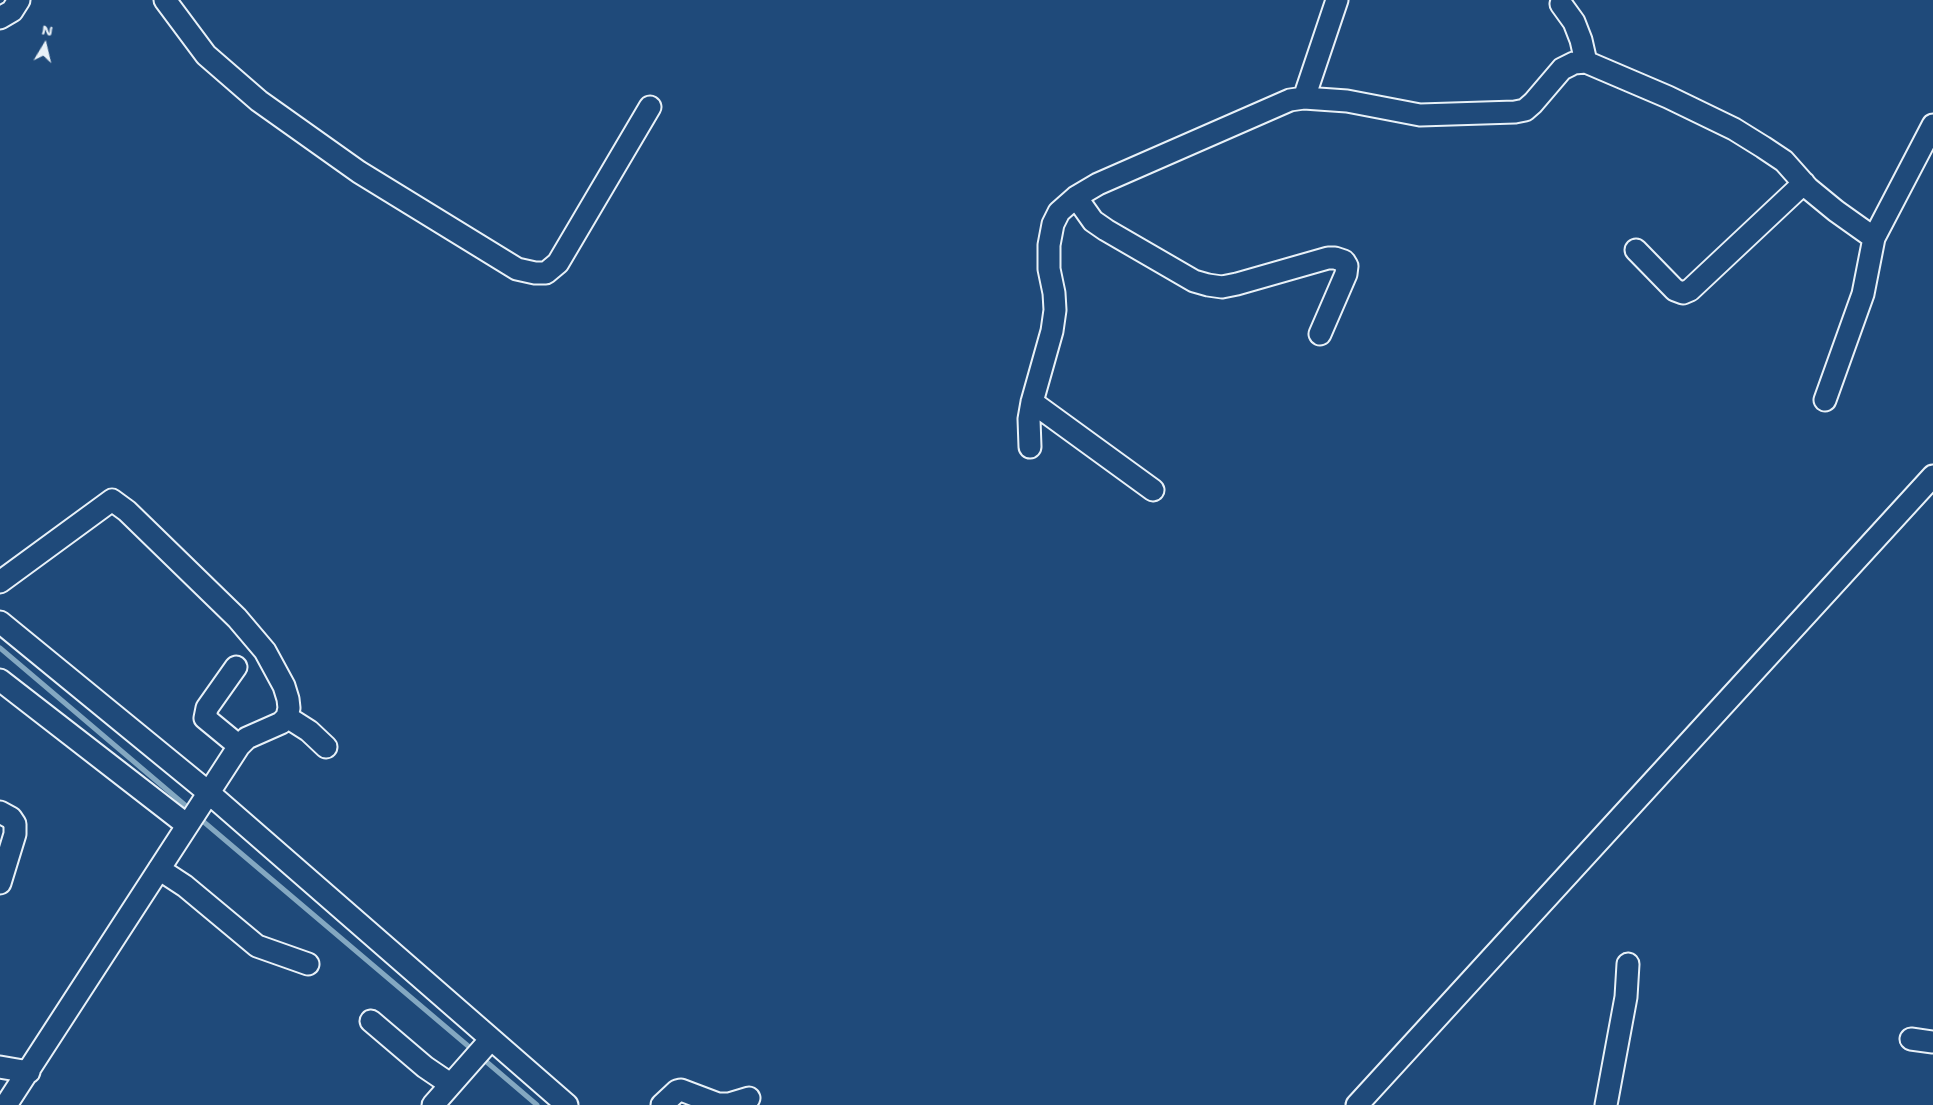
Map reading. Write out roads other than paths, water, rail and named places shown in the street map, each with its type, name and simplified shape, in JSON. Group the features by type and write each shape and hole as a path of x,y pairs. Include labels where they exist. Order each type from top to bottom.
{"street":[{"path":"0,18 12,11 19,0"},
{"path":"165,0 206,55 259,101 359,172 518,269 535,273 546,273 558,263 650,107"},
{"path":"1304,98 1336,0"},
{"path":"1561,4 1574,22 1581,40 1586,62"},
{"path":"1030,447 1029,419 1032,402 1052,331 1055,310 1054,293 1049,270 1050,238 1059,212 1076,197 1098,184 1290,100 1304,98 1347,101 1420,114 1515,112 1524,110 1533,103 1562,69 1574,63 1586,62 1668,97 1734,129 1784,161 1804,183 1836,211 1874,238"},
{"path":"1825,400 1863,294 1874,238 1933,125"},
{"path":"1636,250 1675,290 1683,293 1690,290 1804,183"},
{"path":"1076,197 1093,221 1099,226 1194,281 1208,285 1237,284 1328,258 1344,261 1347,266 1346,274 1320,334"},
{"path":"1032,402 1153,490"},
{"path":"1357,1105 1933,476"},
{"path":"0,582 112,500 127,511 168,553 237,618 265,651 277,670 288,699 287,717 281,723 247,738 239,746 6,1105"},
{"path":"0,622 568,1105"},
{"path":"236,667 207,708 206,718 239,746"},
{"path":"0,680 189,822"},
{"path":"287,717 309,731 326,747"},
{"path":"0,812 11,818 15,824 15,834 0,883"},
{"path":"159,869 185,886 257,946 308,964"},
{"path":"1606,1105 1626,997 1628,964"},
{"path":"370,1021 425,1067 450,1084"},
{"path":"433,1105 466,1065 491,1039"},
{"path":"1911,1039 1933,1042"},
{"path":"0,1067 29,1072"},
{"path":"662,1105 677,1090 718,1104 729,1104 749,1098"}],"waterway":[{"path":"0,648 192,811"},
{"path":"198,817 474,1051"},
{"path":"482,1058 537,1105"}]}
